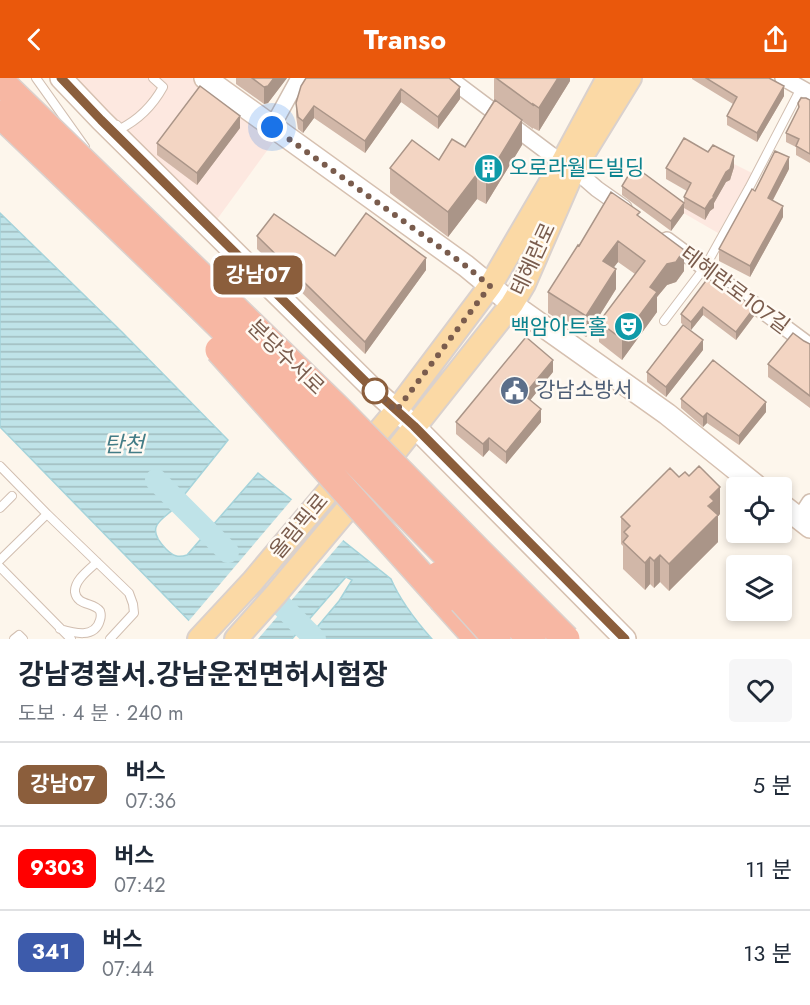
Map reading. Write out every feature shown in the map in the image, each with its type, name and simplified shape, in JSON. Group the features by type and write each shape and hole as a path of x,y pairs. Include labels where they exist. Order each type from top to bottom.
{"highway":[{"name":"분당수서로","path":"0,81 337,408 566,639"},
{"name":"분당수서로","path":"0,114 276,381 532,639"},
{"path":"137,245 175,301 478,639"},
{"path":"276,381 356,482 497,639"}],"main road":[{"name":"테헤란로","path":"414,426 512,304 524,284 568,166 608,78"},
{"name":"테헤란로","path":"396,411 490,286 568,166 630,78"},
{"name":"올림픽로","path":"199,639 253,581 396,411"},
{"name":"올림픽로","path":"236,639 394,453 414,426"}],"street":[{"path":"61,78 396,411 414,426 625,639"},
{"path":"205,78 439,246 512,304 667,414 745,477"},
{"path":"272,127 299,78"},
{"path":"449,78 632,214"},
{"path":"783,78 806,90"},
{"name":"테헤란로107길","path":"659,234 810,346"},
{"path":"792,510 806,516"}],"lane":[{"path":"36,78 100,168"},
{"path":"90,109 105,115 120,129 130,124 156,100 163,87 153,78"},
{"path":"664,321 705,267 806,90"},
{"path":"0,466 129,593 134,613 110,639"},
{"path":"0,508 12,496"},
{"path":"0,560 47,514"},
{"path":"60,629 74,633 89,633 97,628 101,618 100,612 95,607 84,604 75,591 78,581 97,562"},
{"path":"0,567 71,639"},
{"path":"14,639 19,635 23,639"}],"shaded area":[{"path":"75,78 192,78 274,141 213,225"},
{"path":"712,153 752,173 718,233 680,211"}],"water":[{"name":"탄천","path":"0,213 228,440 173,509 157,525 156,535 166,549 176,556 187,555 258,473 391,579 409,610 432,639 307,639 339,601 352,580 346,577 292,639 207,639 0,427"}],"pier":[{"path":"294,497 345,538 258,639 203,639 187,623"}],"building":[{"path":"252,78 274,78 268,86 264,87"},
{"path":"306,78 449,78 460,87 438,117 401,89 365,141 314,106 303,121 298,117 296,103"},
{"path":"496,78 558,78 539,108"},
{"path":"706,78 769,78 784,86 757,133 727,116 737,97"},
{"path":"200,86 240,116 197,173 157,143"},
{"path":"801,98 810,100 810,154 796,146 799,139 786,133"},
{"path":"495,100 522,120 486,179 477,174 448,212 390,168 412,140 439,160 452,139 465,147"},
{"path":"684,138 708,152 713,145 734,156 730,169 726,172 714,197 705,209 684,197 691,183 666,168"},
{"path":"775,151 789,157 768,198 783,206 750,266 719,249 752,189 755,191"},
{"path":"634,166 684,203 671,221 622,186"},
{"path":"611,192 640,212 637,215 684,250 676,262 667,264 650,287 657,292 622,339 599,322 645,261 618,241 603,261 616,269 586,316 548,292"},
{"path":"366,213 426,258 365,342 257,236 274,214 335,256"},
{"path":"708,278 725,291 728,288 754,308 736,332 703,307 691,322 681,314"},
{"name":"백암아트홀","path":"683,325 703,340 666,387 647,372"},
{"path":"793,333 810,344 810,396 768,364"},
{"name":"강남소방서","path":"526,337 553,360 524,395 541,409 506,452 489,438 483,444 456,422"},
{"path":"713,360 766,402 739,436 707,413 703,417 681,399"},
{"path":"699,466 720,487 710,497 714,501 708,506 718,515 669,564 660,555 654,561 650,557 645,563 623,542 628,536 624,532 630,526 621,517 670,468 679,477 685,472 689,476"}],"waterway":[{"name":"탄천","path":"156,480 228,552"},
{"name":"탄천","path":"281,605 315,639"}],"bus line":[{"name":"강남07","path":"61,78 374,390 414,426 625,639"}],"place":[{"name":"오로라월드빌딩","path":"488,168"},
{"name":"백암아트홀","path":"628,327"},
{"name":"강남소방서","path":"515,390"}],"route":[{"path":"272,127 466,266 490,286 396,411 375,391"}]}
